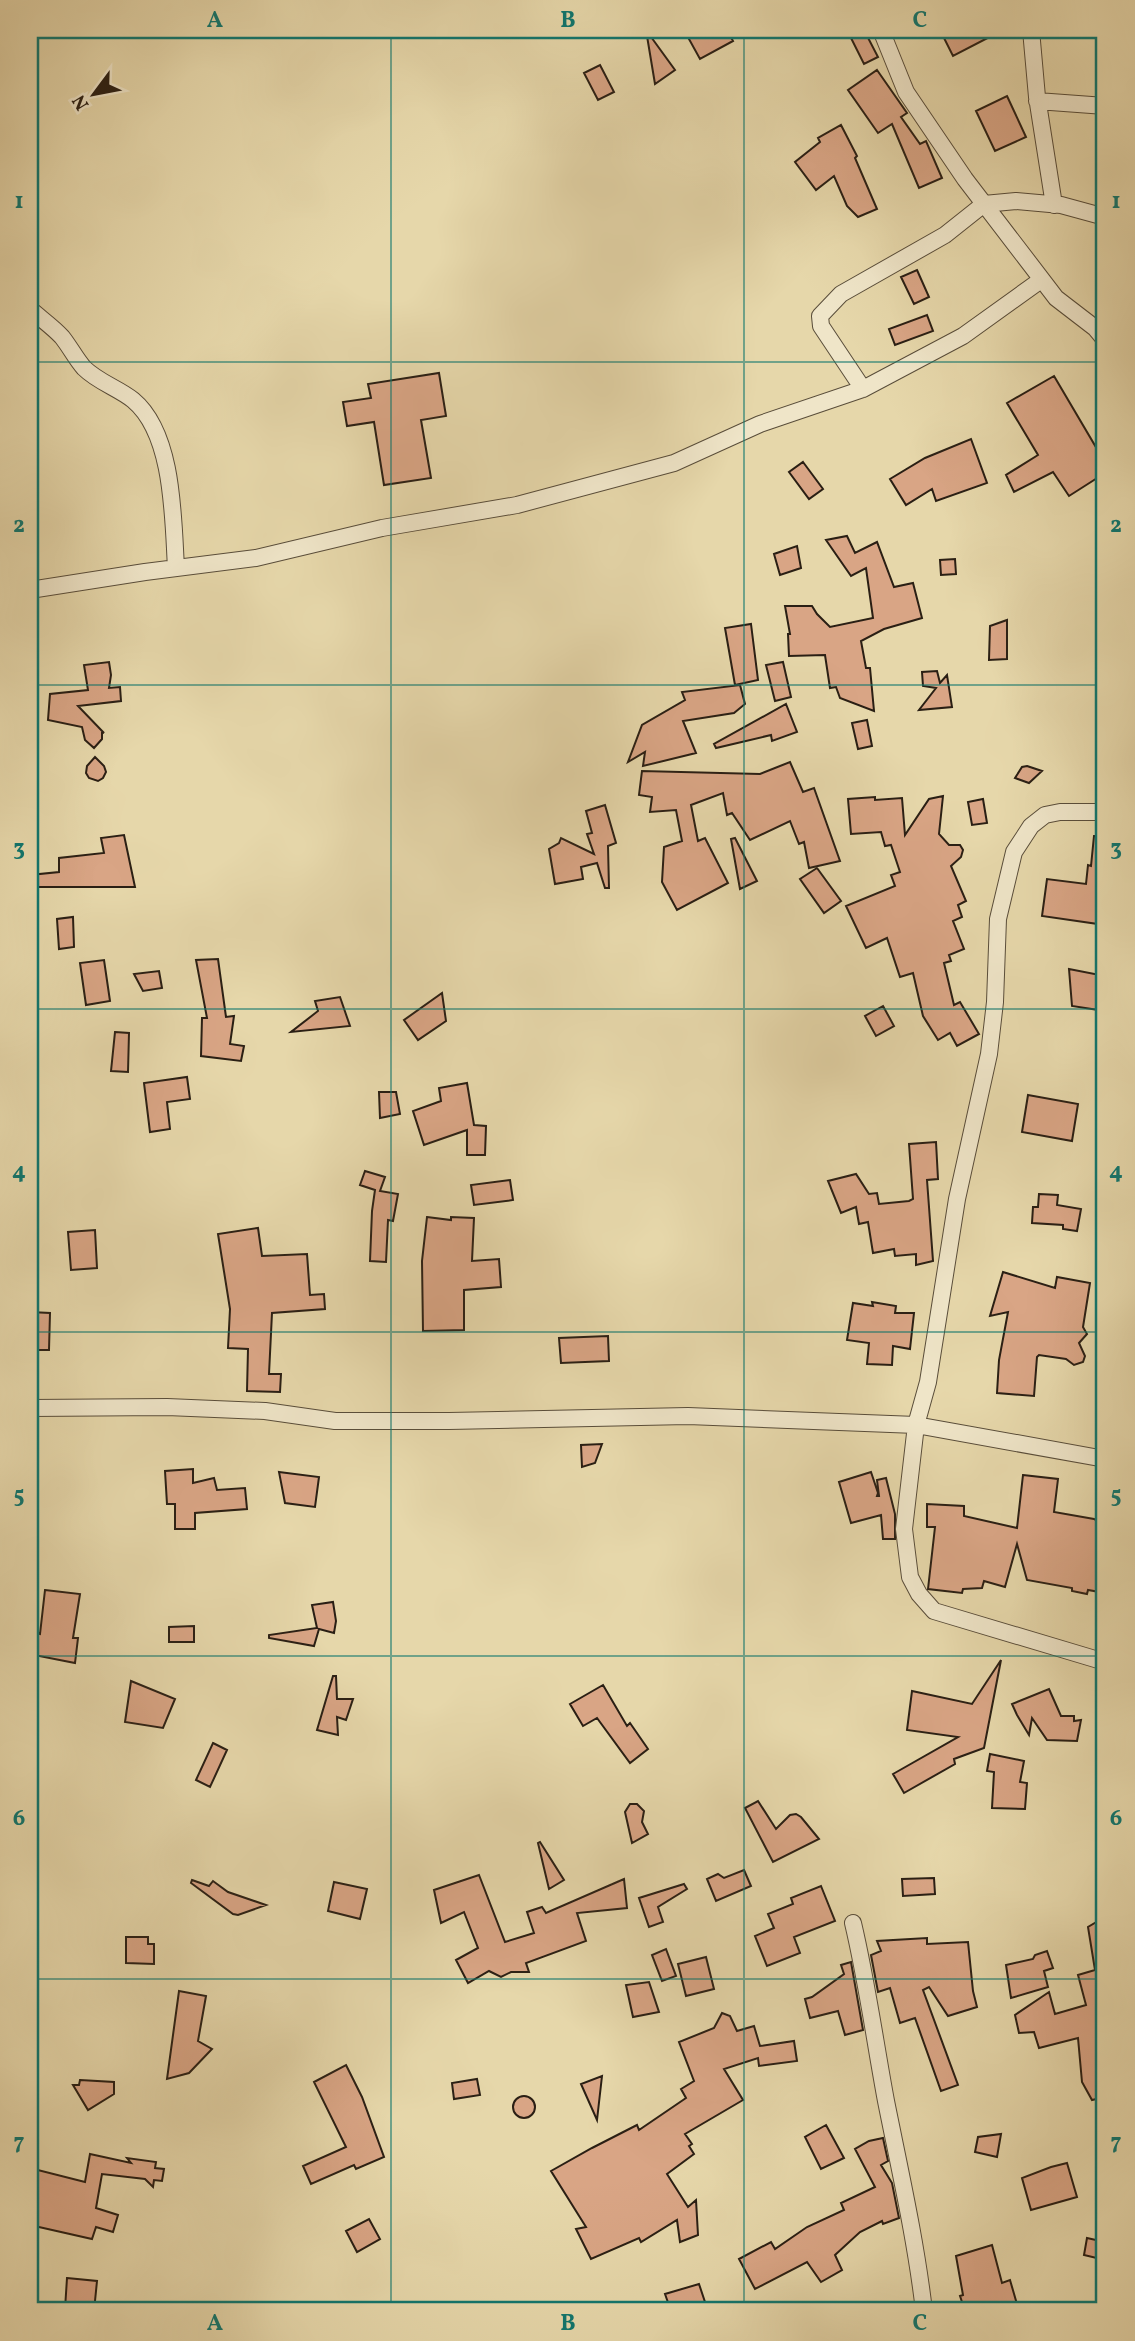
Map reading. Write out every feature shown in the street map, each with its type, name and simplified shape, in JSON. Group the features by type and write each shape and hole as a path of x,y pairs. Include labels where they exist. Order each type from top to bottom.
{"street":[{"path":"883,30 906,92 941,145 1056,298 1095,328 1105,340"},
{"path":"1031,30 1037,101 1054,205"},
{"path":"1037,101 1105,106"},
{"path":"863,388 821,326 820,316 841,294 945,235 984,204 1016,201 1054,205 1105,217"},
{"path":"30,590 256,558 382,528 517,505 674,463 760,424 863,388 963,336 1041,280"},
{"path":"30,309 61,335 84,368 133,400 150,419 165,456 176,568"},
{"path":"1105,812 1060,811 1045,815 1031,826 1014,852 998,919 995,1002 989,1054 957,1199 928,1382 916,1425 904,1529 911,1577 919,1594 934,1611 1105,1662"},
{"path":"30,1408 167,1407 265,1412 335,1421 688,1416 916,1425 1105,1459"},
{"path":"853,1923 866,1979 924,2311"}],"building":[{"path":"646,30 675,70 655,84"},
{"path":"684,30 727,30 733,41 700,59"},
{"path":"847,30 864,30 878,57 864,64"},
{"path":"940,30 1003,30 953,56"},
{"path":"600,65 614,92 598,100 584,73"},
{"path":"877,70 907,113 901,117 920,144 926,141 942,178 919,188 892,124 878,133 848,90"},
{"path":"1007,96 1026,137 995,151 976,111"},
{"path":"841,125 857,156 855,158 877,209 858,217 847,206 834,176 816,190 795,162 820,142 818,138"},
{"path":"917,270 929,297 914,304 901,277"},
{"path":"927,315 933,331 895,345 889,329"},
{"path":"439,373 446,416 421,420 431,478 384,485 374,422 347,426 343,402 371,398 368,384"},
{"path":"1054,376 1100,454 1105,451 1105,473 1069,496 1053,472 1014,492 1006,475 1038,455 1007,403"},
{"path":"971,439 987,483 936,501 932,489 906,505 890,479 925,458"},
{"path":"803,462 823,489 809,499 789,472"},
{"path":"847,536 855,553 877,542 894,587 913,583 922,618 884,629 861,641 866,668 870,668 874,711 840,698 836,687 830,688 825,655 789,656 790,634 785,606 812,606 830,627 873,618 866,568 851,576 826,540"},
{"path":"797,546 801,568 780,575 774,554"},
{"path":"955,559 956,574 941,575 940,560"},
{"path":"1007,620 1007,659 989,660 990,626"},
{"path":"751,624 758,680 735,685 725,628"},
{"path":"109,662 109,688 120,687 121,701 78,706 104,733 102,732 102,739 94,748 85,740 82,727 48,720 50,694 88,690 84,665"},
{"path":"783,662 791,697 775,701 766,665"},
{"path":"937,671 940,683 947,675 952,707 919,710 936,688 923,686 922,672"},
{"path":"740,685 745,704 734,713 683,721 696,753 643,766 645,752 628,762 642,725 685,700 682,692"},
{"path":"786,704 797,732 772,741 771,735 716,748 714,744"},
{"path":"867,720 872,746 858,749 852,723"},
{"path":"95,757 106,772 98,781 89,778 86,773 87,766"},
{"path":"790,762 803,792 814,788 840,861 809,868 804,842 799,844 790,821 750,840 732,813 727,815 723,793 691,805 698,841 705,838 728,883 677,910 662,882 664,847 682,841 676,810 650,812 652,797 639,795 642,771 760,774"},
{"path":"1022,767 1042,771 1029,783 1015,778"},
{"path":"943,796 939,834 949,845 960,845 963,850 961,857 951,866 966,901 958,905 962,917 953,921 964,949 949,955 951,961 944,963 954,1005 960,1002 979,1034 957,1046 950,1033 938,1040 923,1016 913,973 900,977 887,938 866,948 846,906 895,886 891,875 900,872 891,845 885,846 881,832 851,834 848,799 902,798 905,835 929,799"},
{"path":"983,799 987,823 972,825 968,802"},
{"path":"605,805 616,843 608,846 609,888 605,888 597,863 581,867 583,879 555,884 549,849 559,843 561,838 594,854 587,834 592,833 586,811"},
{"path":"124,835 135,887 30,887 30,875 59,872 59,858 104,853 101,838"},
{"path":"1094,836 1105,836 1105,925 1042,916 1047,879 1086,884"},
{"path":"735,838 757,881 740,889 731,839"},
{"path":"817,868 841,901 824,913 800,879"},
{"path":"73,917 74,947 59,949 57,919"},
{"path":"218,959 226,1017 234,1016 230,1044 244,1046 241,1061 201,1056 202,1018 207,1018 196,960"},
{"path":"104,960 110,1001 86,1005 80,963"},
{"path":"1069,969 1105,976 1105,1011 1072,1006"},
{"path":"159,971 162,988 143,991 134,974"},
{"path":"442,993 446,1021 418,1040 404,1020"},
{"path":"340,997 350,1026 291,1032 318,1011 315,1001"},
{"path":"883,1006 894,1026 876,1036 865,1016"},
{"path":"115,1032 129,1033 128,1072 111,1071"},
{"path":"187,1077 190,1099 167,1102 170,1129 150,1132 144,1083"},
{"path":"467,1083 474,1125 486,1126 485,1155 467,1155 467,1130 424,1145 413,1111 441,1101 439,1088"},
{"path":"379,1092 396,1092 400,1114 380,1118"},
{"path":"1028,1095 1078,1104 1072,1141 1022,1132"},
{"path":"936,1142 938,1179 927,1180 933,1261 916,1265 916,1254 895,1256 894,1249 873,1253 868,1222 859,1224 856,1207 841,1213 828,1181 856,1174 869,1194 877,1193 879,1204 909,1201 913,1199 909,1144"},
{"path":"365,1171 385,1177 380,1191 398,1194 393,1221 388,1220 386,1262 370,1261 375,1190 360,1185"},
{"path":"510,1180 513,1200 474,1205 471,1185"},
{"path":"1039,1194 1058,1195 1057,1205 1081,1209 1077,1231 1063,1229 1063,1225 1032,1223 1033,1207 1038,1207"},
{"path":"427,1217 451,1220 451,1217 474,1218 472,1261 499,1259 501,1287 464,1290 464,1330 423,1331 422,1261"},
{"path":"258,1228 262,1256 307,1254 310,1295 324,1294 325,1309 272,1313 269,1374 281,1374 280,1392 247,1391 248,1349 228,1348 230,1309 218,1234"},
{"path":"95,1230 97,1268 71,1270 68,1232"},
{"path":"1003,1272 1055,1288 1057,1277 1090,1283 1083,1327 1087,1334 1079,1343 1085,1356 1083,1362 1074,1365 1066,1359 1039,1355 1034,1396 997,1393 999,1360 1008,1312 990,1316"},
{"path":"872,1302 896,1306 895,1313 914,1313 910,1349 893,1346 892,1365 867,1364 869,1343 847,1340 853,1303 873,1306"},
{"path":"30,1312 50,1313 49,1350 30,1350"},
{"path":"608,1336 609,1361 561,1363 559,1338"},
{"path":"602,1444 595,1463 582,1467 581,1445"},
{"path":"193,1469 193,1483 214,1478 217,1490 245,1488 247,1509 195,1513 195,1529 175,1529 175,1504 167,1504 165,1471"},
{"path":"279,1472 319,1477 315,1507 285,1503"},
{"path":"871,1472 877,1496 879,1496 877,1480 886,1478 895,1514 895,1539 883,1539 881,1515 851,1523 839,1482"},
{"path":"1023,1475 1058,1479 1054,1512 1094,1519 1105,1526 1105,1593 1088,1590 1087,1594 1072,1591 1072,1588 1027,1580 1017,1544 1005,1587 984,1581 982,1588 963,1589 962,1593 928,1589 935,1527 927,1527 927,1504 964,1506 964,1516 1017,1528"},
{"path":"45,1590 80,1594 73,1638 78,1638 75,1663 34,1655 36,1633 40,1634"},
{"path":"333,1602 336,1621 334,1633 319,1629 314,1646 269,1638 269,1635 317,1628 312,1605"},
{"path":"194,1626 194,1642 169,1642 169,1627"},
{"path":"1001,1660 984,1748 954,1759 955,1764 904,1793 893,1774 958,1737 907,1730 912,1691 972,1704"},
{"path":"333,1676 336,1676 337,1699 353,1699 346,1720 337,1717 338,1735 317,1730"},
{"path":"131,1681 175,1699 163,1728 125,1722"},
{"path":"603,1685 627,1726 630,1723 648,1749 630,1763 597,1718 583,1726 570,1704"},
{"path":"1049,1689 1061,1716 1074,1716 1074,1721 1081,1720 1077,1741 1047,1740 1032,1718 1029,1735 1017,1715 1012,1704"},
{"path":"213,1743 227,1750 210,1787 196,1780"},
{"path":"990,1754 1024,1761 1020,1782 1027,1783 1025,1809 992,1808 994,1772 987,1771"},
{"path":"758,1801 776,1829 790,1815 796,1814 819,1839 773,1862 745,1808"},
{"path":"630,1804 637,1804 644,1811 642,1822 648,1834 632,1843 625,1812"},
{"path":"540,1842 564,1880 549,1889 538,1843"},
{"path":"744,1870 751,1886 716,1901 707,1879 718,1874 724,1878"},
{"path":"479,1875 505,1942 534,1933 527,1912 542,1907 546,1913 624,1879 627,1908 577,1913 586,1941 526,1963 529,1972 511,1972 501,1977 489,1971 468,1983 456,1960 478,1948 464,1912 441,1923 434,1890"},
{"path":"934,1878 935,1894 903,1896 902,1879"},
{"path":"192,1880 209,1886 213,1881 228,1892 266,1905 238,1915 233,1914 191,1883"},
{"path":"334,1882 367,1889 360,1919 328,1911"},
{"path":"684,1884 687,1889 658,1907 663,1922 649,1927 639,1898"},
{"path":"821,1886 835,1921 794,1937 800,1953 767,1966 755,1936 774,1928 768,1914 793,1904 791,1898"},
{"path":"1105,1917 1105,1980 1098,1981 1105,2013 1105,2097 1092,2100 1082,2082 1078,2038 1039,2048 1034,2032 1019,2033 1015,2015 1049,1992 1055,2014 1086,2005 1078,1975 1095,1970 1088,1927"},
{"path":"126,1937 148,1937 148,1944 154,1944 154,1964 126,1963"},
{"path":"927,1938 927,1944 968,1942 977,2007 948,2016 929,1987 923,1990 958,2085 941,2091 915,2018 900,2023 890,1988 878,1992 871,1955 881,1951 877,1941"},
{"path":"666,1949 676,1976 662,1981 652,1955"},
{"path":"1047,1951 1053,1968 1044,1971 1048,1987 1011,1998 1006,1965 1033,1959 1035,1955"},
{"path":"706,1957 714,1989 686,1996 678,1964"},
{"path":"851,1962 863,2030 845,2035 838,2011 810,2018 805,1999 844,1974 841,1965"},
{"path":"649,1982 659,2012 633,2017 626,1985"},
{"path":"179,1991 206,1996 198,2041 212,2049 189,2073 167,2079"},
{"path":"722,2013 730,2016 737,2031 754,2026 760,2046 794,2041 797,2061 759,2066 758,2058 724,2069 743,2100 685,2134 692,2144 689,2146 694,2154 667,2174 688,2207 696,2200 698,2235 680,2242 677,2220 641,2242 639,2238 591,2259 576,2229 586,2227 551,2171 637,2125 639,2130 686,2098 681,2089 694,2081 679,2042 714,2028"},
{"path":"346,2065 362,2097 384,2157 356,2169 354,2165 311,2184 303,2166 346,2147 314,2082"},
{"path":"602,2076 597,2120 581,2084"},
{"path":"477,2079 480,2095 454,2099 452,2083"},
{"path":"80,2080 114,2082 114,2094 88,2110 73,2085 79,2085"},
{"path":"524,2096 532,2099 535,2107 532,2115 524,2118 516,2115 513,2107 516,2099"},
{"path":"826,2125 844,2158 821,2169 805,2137"},
{"path":"1001,2134 997,2157 975,2152 978,2137"},
{"path":"883,2138 888,2161 881,2165 892,2183 899,2218 883,2224 882,2221 860,2232 835,2255 842,2270 821,2282 807,2262 755,2289 739,2259 771,2242 775,2249 807,2227 844,2210 841,2203 875,2187 855,2149 869,2141"},
{"path":"90,2154 131,2163 127,2158 156,2162 155,2168 164,2169 162,2181 154,2180 153,2187 145,2179 102,2174 96,2208 118,2215 113,2232 96,2227 92,2239 30,2225 36,2194 30,2193 30,2168 85,2182"},
{"path":"1067,2163 1077,2197 1031,2210 1022,2178"},
{"path":"369,2219 380,2239 357,2252 346,2231"},
{"path":"1087,2238 1105,2242 1105,2260 1084,2255"},
{"path":"992,2245 1002,2283 1010,2280 1019,2311 965,2311 960,2296 963,2295 956,2256"},
{"path":"67,2278 97,2281 94,2311 65,2309"},
{"path":"699,2284 705,2302 671,2311 665,2294"}]}
